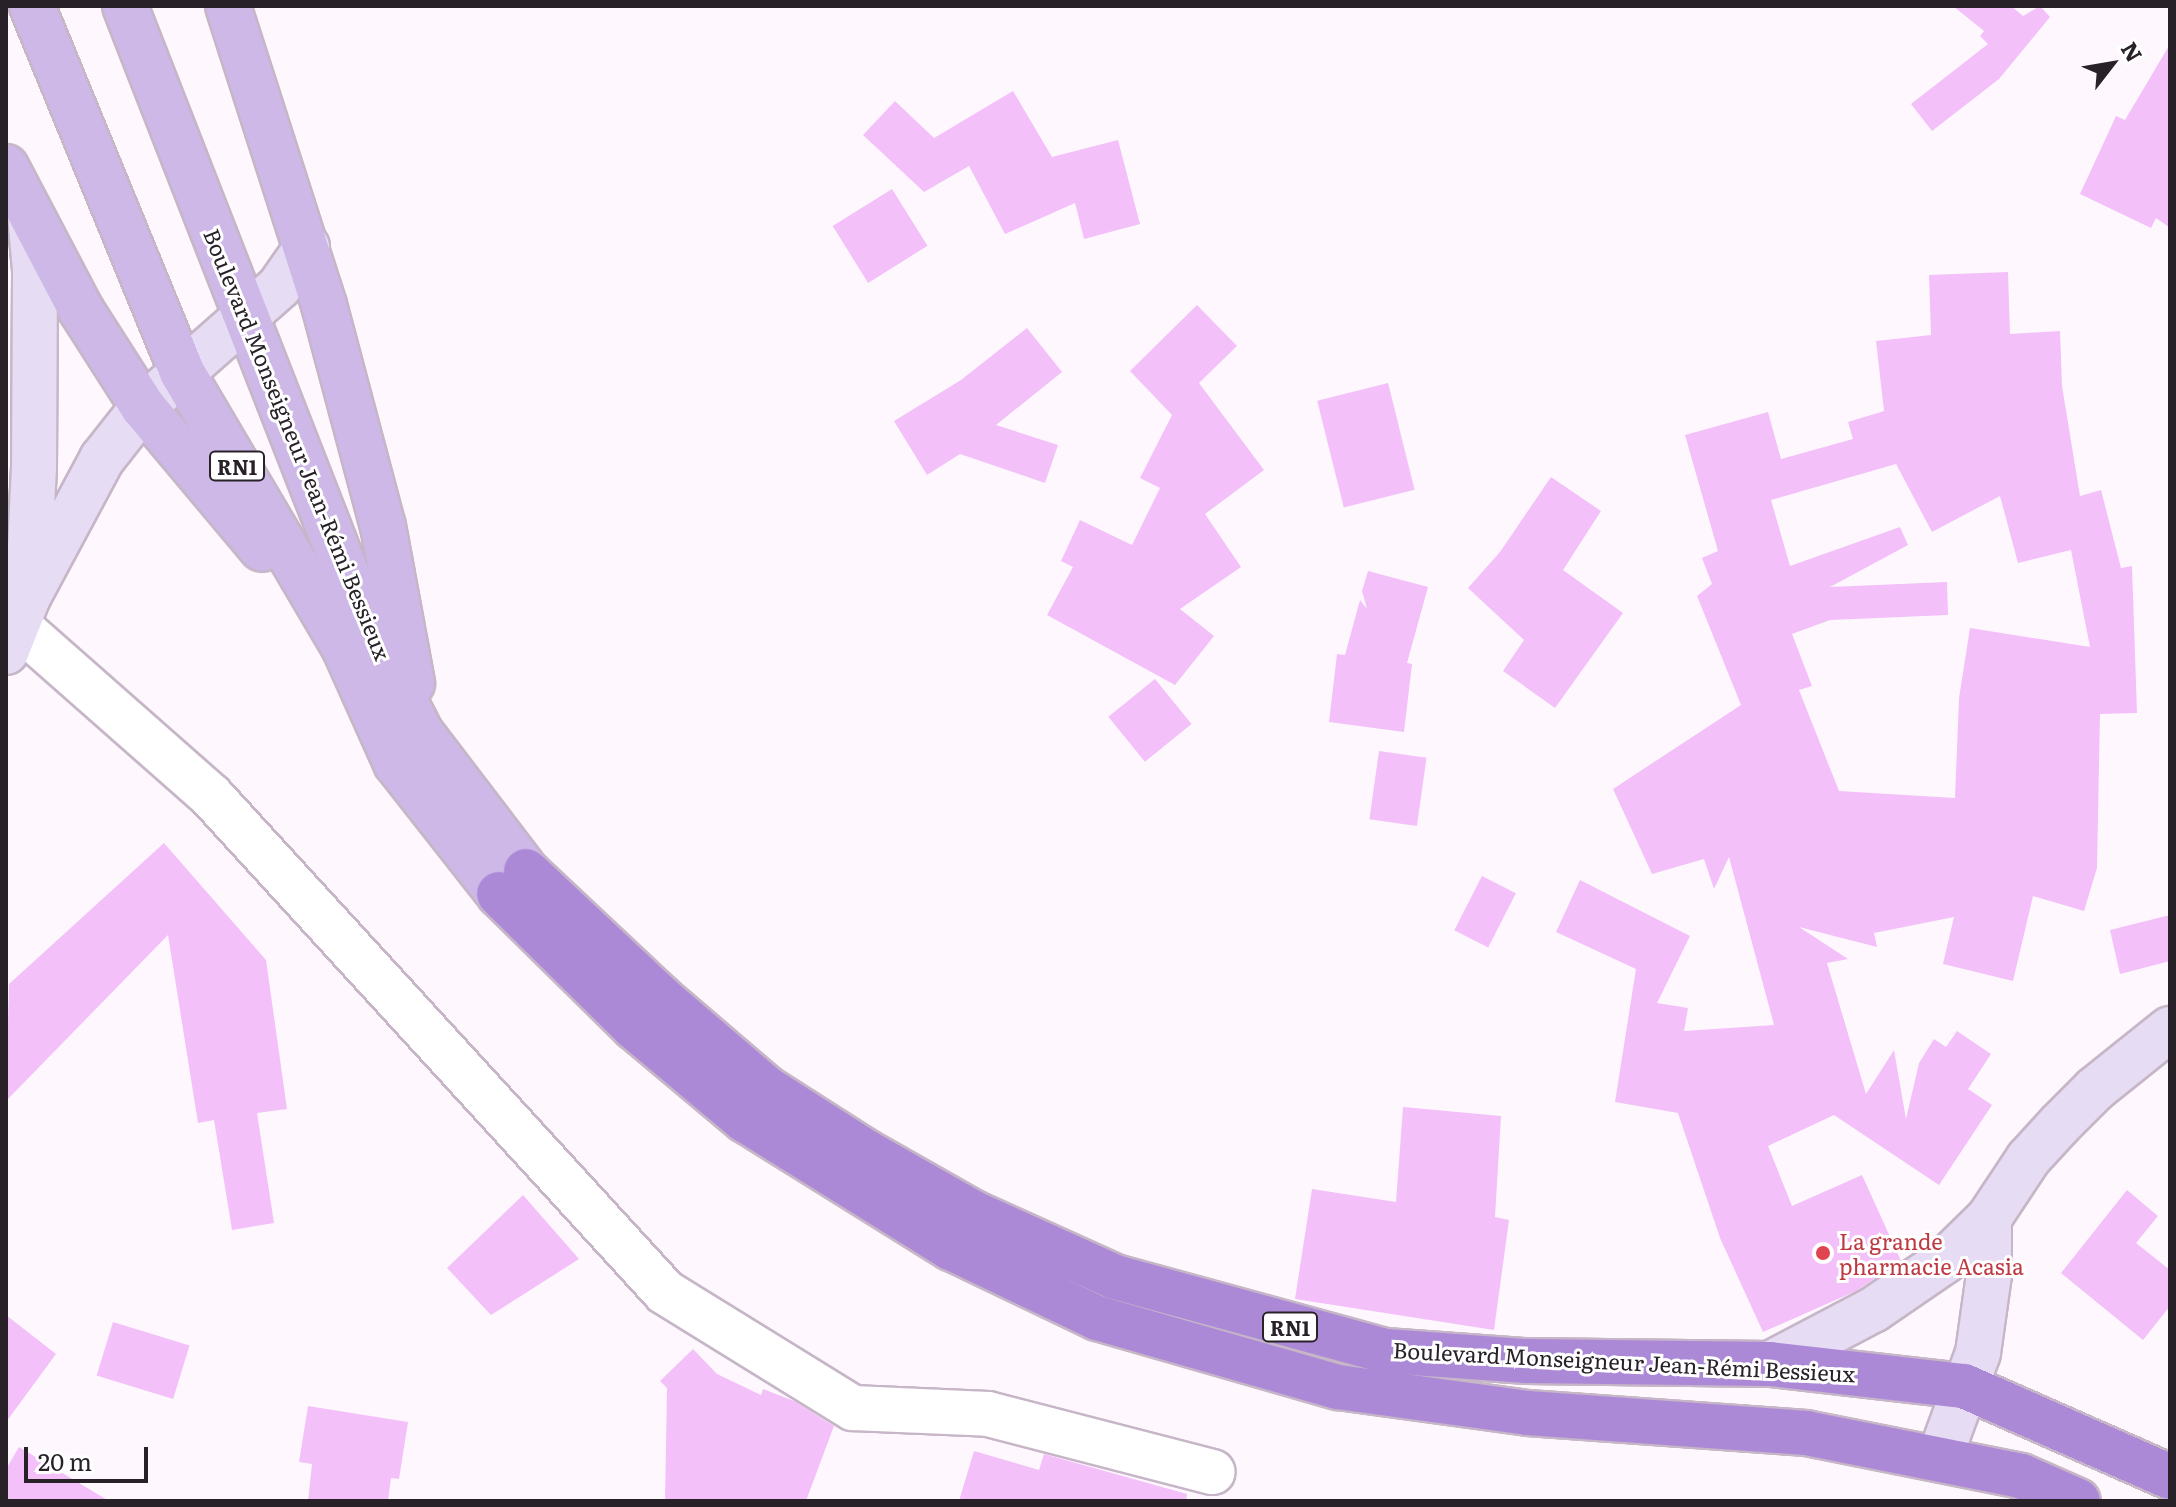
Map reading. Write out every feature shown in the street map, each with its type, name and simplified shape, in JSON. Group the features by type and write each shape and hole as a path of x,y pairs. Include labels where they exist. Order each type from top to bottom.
{"highway":[{"name":"Boulevard Monseigneur Jean-Rémi Bessieux","path":"512,882 660,997 766,1088 866,1152 974,1213 1115,1277 1386,1351 1527,1361 1770,1364 1964,1386 2170,1477"},
{"name":"Boulevard Monseigneur Jean-Rémi Bessieux","path":"512,882 634,1027 745,1120 951,1248 1097,1318 1338,1387 1528,1413 1806,1433 2021,1476 2078,1501"}],"main road":[{"name":"Boulevard Monseigneur Jean-Rémi Bessieux","path":"32,6 182,372 345,649 396,763 512,882"},
{"name":"Boulevard Monseigneur Jean-Rémi Bessieux","path":"125,6 369,631 421,733 512,882"},
{"path":"228,6 307,247 383,526 421,733"},
{"path":"6,167 81,310 143,407 345,649"},
{"path":"17,624 34,467 35,270 30,216"},
{"path":"17,624 102,459 143,407 279,287 307,247"},
{"path":"1770,1364 1907,1289 1989,1218 2028,1159 2060,1124 2105,1080 2170,1029"},
{"path":"1939,1459 1983,1330 1989,1218"}],"street":[{"path":"17,624 211,796 665,1292 853,1408 988,1414 1213,1472"}],"building":[{"path":"1953,6 2011,6 2023,16 2040,6 2050,17 1999,79 1932,131 1911,104 1988,44 1980,36 1984,31"},
{"path":"2170,44 2170,228 2156,218 2151,228 2080,194 2116,116 2125,120"},
{"path":"1013,91 1052,157 1118,140 1140,224 1084,239 1075,203 1005,234 969,166 924,192 863,135 895,101 934,138"},
{"path":"892,189 928,246 868,283 833,226"},
{"path":"2008,272 2010,334 2060,331 2062,386 2080,496 2101,490 2121,568 2132,566 2137,713 2100,714 2097,868 2084,911 2033,896 2013,981 1943,964 1954,917 1874,933 1877,947 1799,927 1848,959 1827,963 1866,1094 1894,1050 1906,1119 1919,1063 1934,1039 1946,1047 1957,1031 1991,1054 1968,1089 1992,1105 1939,1185 1834,1115 1768,1146 1792,1206 1862,1175 1901,1261 1856,1291 1763,1332 1720,1238 1678,1113 1615,1102 1636,969 1556,932 1580,880 1690,936 1657,1003 1688,1008 1684,1031 1774,1025 1729,857 1714,889 1704,859 1652,874 1613,789 1741,705 1697,596 1712,584 1702,558 1718,551 1685,435 1768,412 1781,459 1853,439 1848,422 1884,411 1876,341 1931,335 1929,275","holes":["1896,464 1932,532 2000,496 2018,563 2071,550 2090,647 1970,628 1959,698 1955,798 1839,791 1799,690 1812,686 1792,634 1830,620 1948,615 1947,582 1830,587 1908,545 1900,527 1790,566 1771,500"]},
{"path":"1197,305 1237,346 1199,383 1264,470 1205,514 1241,567 1180,609 1214,636 1175,685 1047,615 1073,567 1061,561 1080,520 1132,545 1160,488 1140,478 1172,415 1130,371"},
{"path":"1027,328 1062,372 996,425 1058,445 1045,483 960,454 927,475 894,421 961,380"},
{"path":"1388,383 1415,490 1344,507 1317,401"},
{"path":"1551,477 1601,511 1563,570 1623,613 1555,708 1503,671 1524,640 1468,588 1500,552"},
{"path":"1368,571 1428,587 1407,663 1412,664 1404,732 1329,722 1337,654 1345,655 1360,600 1367,609 1362,591"},
{"path":"1155,679 1192,724 1145,762 1108,717"},
{"path":"1379,751 1427,758 1417,826 1369,819"},
{"path":"164,843 266,960 287,1109 257,1113 274,1223 232,1230 214,1120 198,1123 168,935 6,1101 9,984"},
{"path":"1482,876 1516,893 1488,948 1454,930"},
{"path":"2170,915 2170,961 2120,974 2110,930"},
{"path":"1403,1107 1501,1116 1495,1217 1509,1220 1494,1330 1295,1299 1312,1189 1396,1202"},
{"path":"2127,1190 2158,1216 2136,1243 2170,1270 2170,1306 2143,1340 2061,1273"},
{"path":"523,1195 579,1259 491,1315 447,1268"},
{"path":"6,1315 56,1354 6,1422"},
{"path":"113,1322 190,1345 173,1399 97,1376"},
{"path":"693,1349 717,1374 761,1395 763,1389 794,1401 834,1426 806,1501 665,1501 667,1388 660,1381"},
{"path":"308,1406 408,1422 399,1479 391,1478 388,1501 308,1501 312,1464 299,1462"},
{"path":"19,1447 109,1501 6,1501 6,1469"},
{"path":"974,1451 1039,1470 1044,1454 1187,1494 1186,1501 959,1501"}],"place":[{"name":"La grande pharmacie Acasia","path":"1823,1253"}]}
